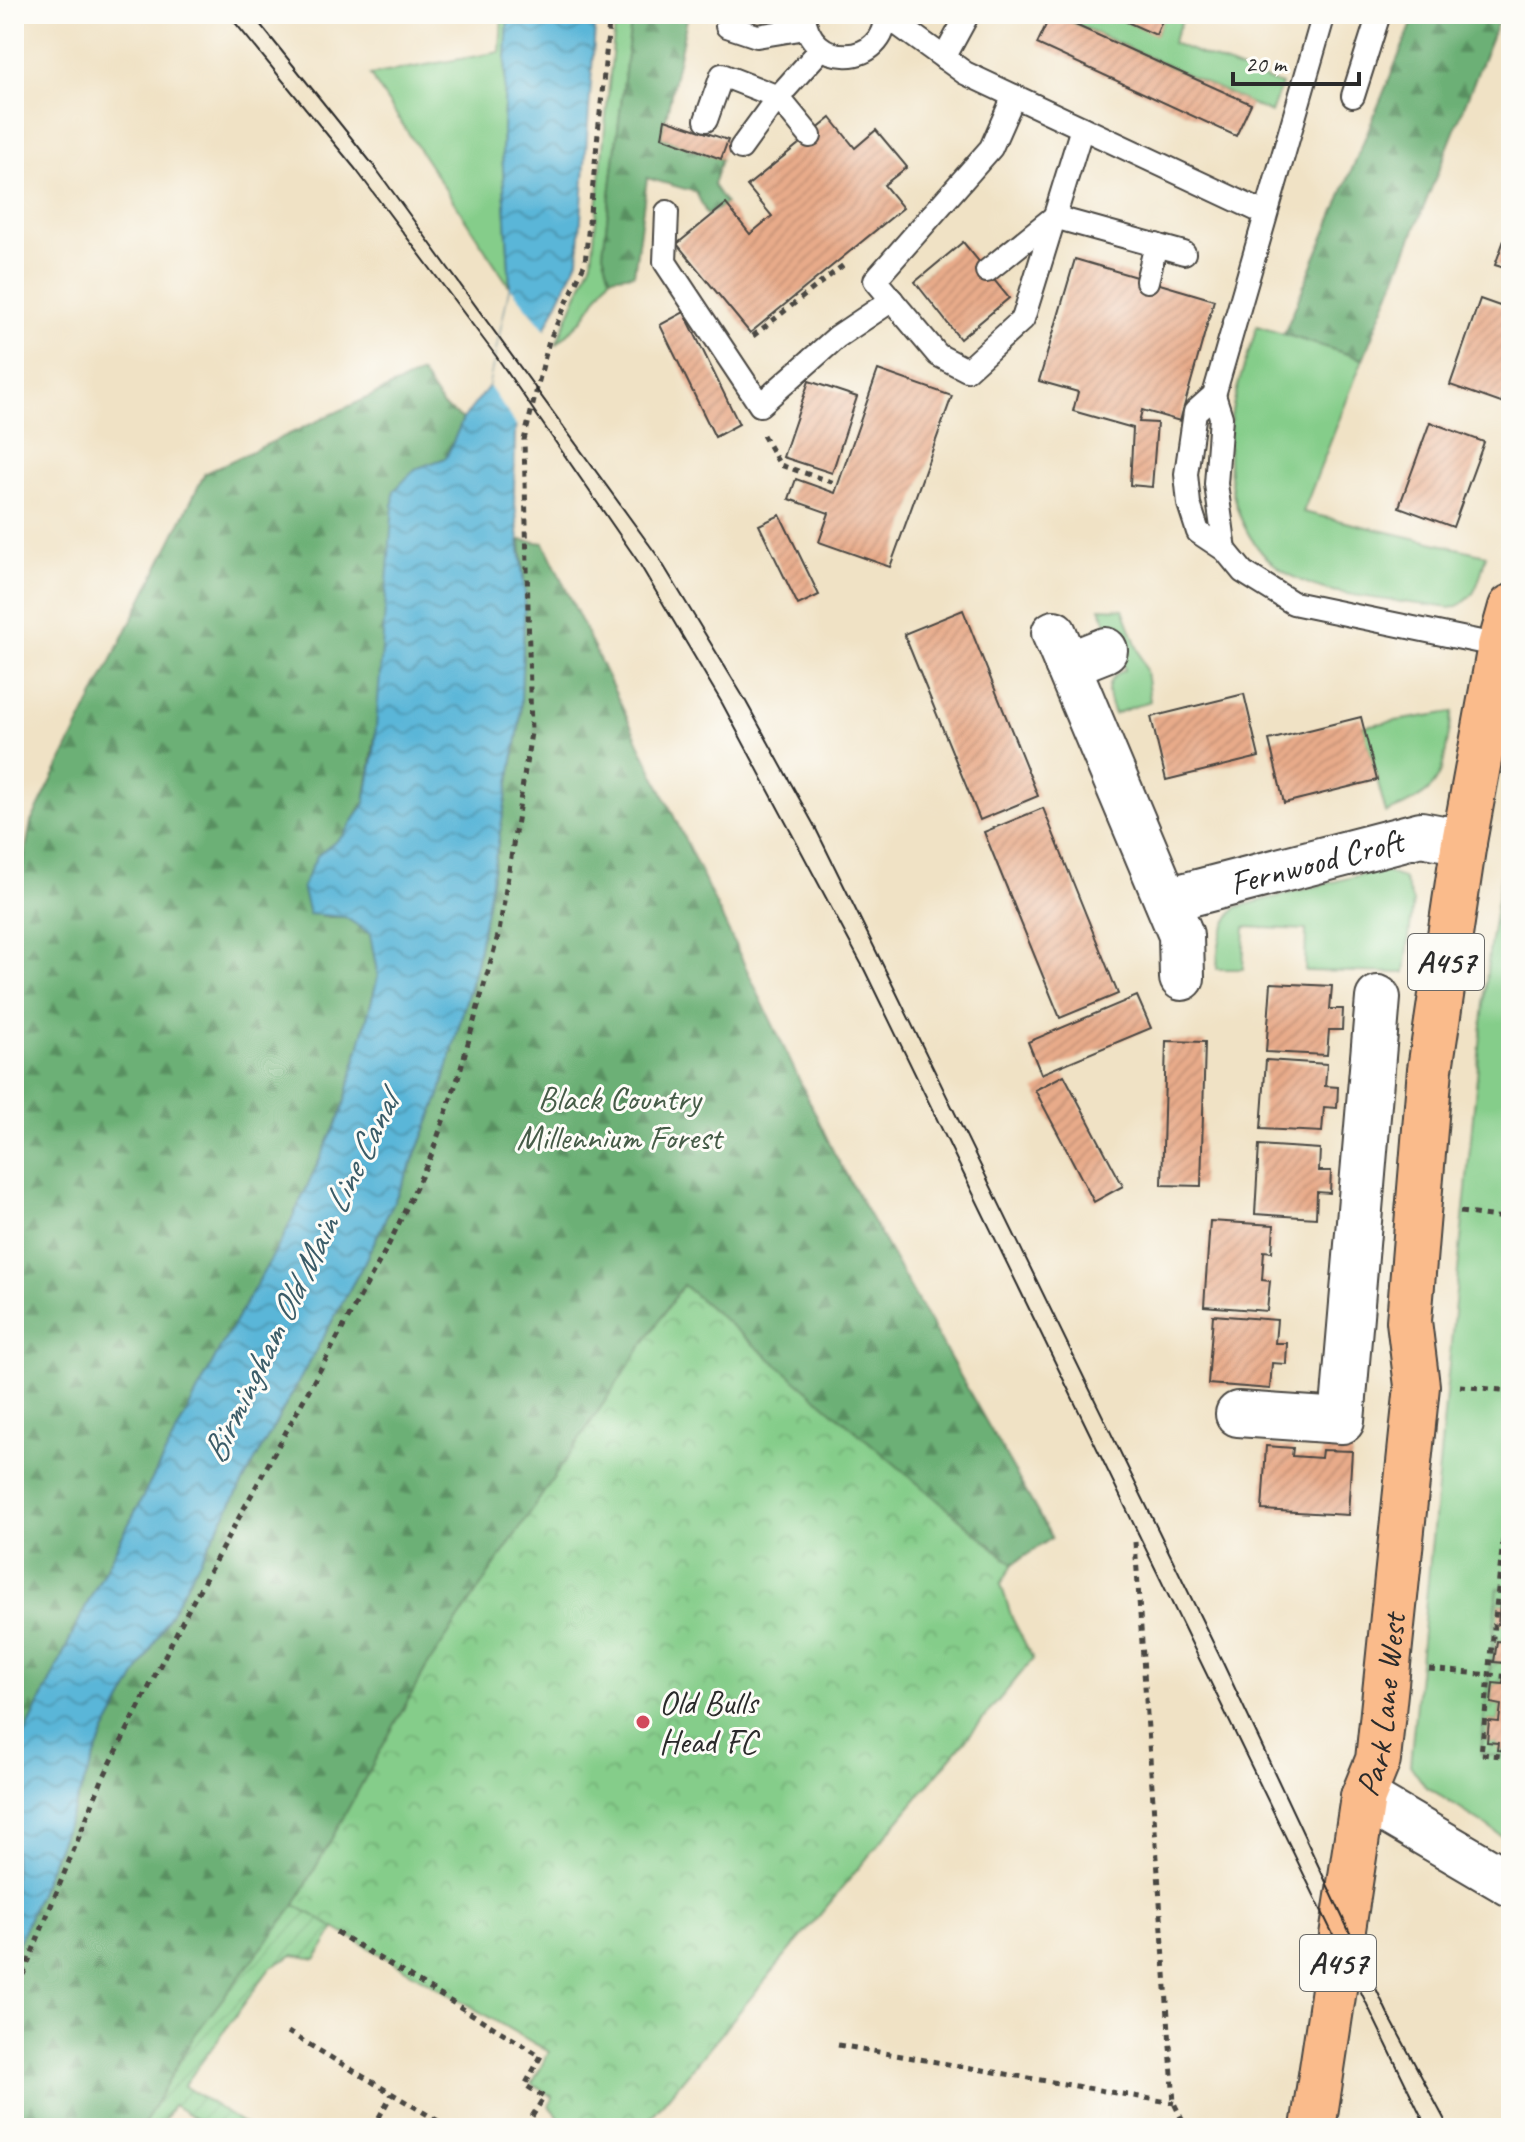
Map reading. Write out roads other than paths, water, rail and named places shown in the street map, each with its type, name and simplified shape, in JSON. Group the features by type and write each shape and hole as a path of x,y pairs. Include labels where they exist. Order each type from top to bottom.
{"main road":[{"name":"Park Lane West","path":"1363,1797 1350,1754 1387,1382 1409,1321 1430,1069 1464,842 1499,718 1505,627"},
{"name":"A457","path":"1313,2128 1363,1797"}],"street":[{"path":"1076,649 1181,935 1182,978"},
{"name":"Fernwood Croft","path":"1167,900 1421,834 1464,842"},
{"path":"1238,1414 1342,1421 1378,998"},
{"path":"1372,1064 1430,1069"},
{"path":"1351,1318 1409,1321"},
{"path":"1363,1797 1511,1884"}],"lane":[{"path":"944,58 968,14"},
{"path":"1324,14 1264,213 1214,395 1195,412 1186,474 1189,504 1198,532 1225,550 1243,572 1293,603 1505,627"},
{"path":"1353,96 1379,14"},
{"path":"727,26 757,36 805,21 821,49 846,56 859,54 880,36 885,15 965,73 1264,213"},
{"path":"741,148 778,97 821,49"},
{"path":"706,120 722,75 778,97 810,136"},
{"path":"1014,96 991,148 875,280 938,355 967,370 1023,319 1082,128"},
{"path":"667,212 665,262 760,405 837,337 892,300"},
{"path":"1054,217 1184,253"},
{"path":"987,271 1054,217"},
{"path":"1147,281 1156,245"},
{"path":"1214,395 1221,417 1216,484 1225,550"}],"water":[{"name":"Birmingham Old Main Line Canal","path":"508,14 596,14 578,260 545,329 515,433 514,494 525,594 520,722 476,964 440,1095 412,1164 364,1263 105,1732 14,1954 14,1758 84,1610 223,1343 283,1238 342,1112 378,977 370,934 345,917 309,914 302,887 317,856 344,835 365,803 374,753 394,491 415,469 446,458 463,419 489,386 510,286 502,152"}],"tram line":[{"path":"228,14 357,171 496,356 639,563 722,703 864,969 1427,2128"},
{"path":"252,14 374,166 659,558 744,698 815,827 1223,1663 1388,2014 1449,2128"}],"place":[{"name":"Old Bulls Head FC","path":"643,1722"}],"park label":[{"name":"Black Country Millennium Forest","path":"619,1118"}]}
